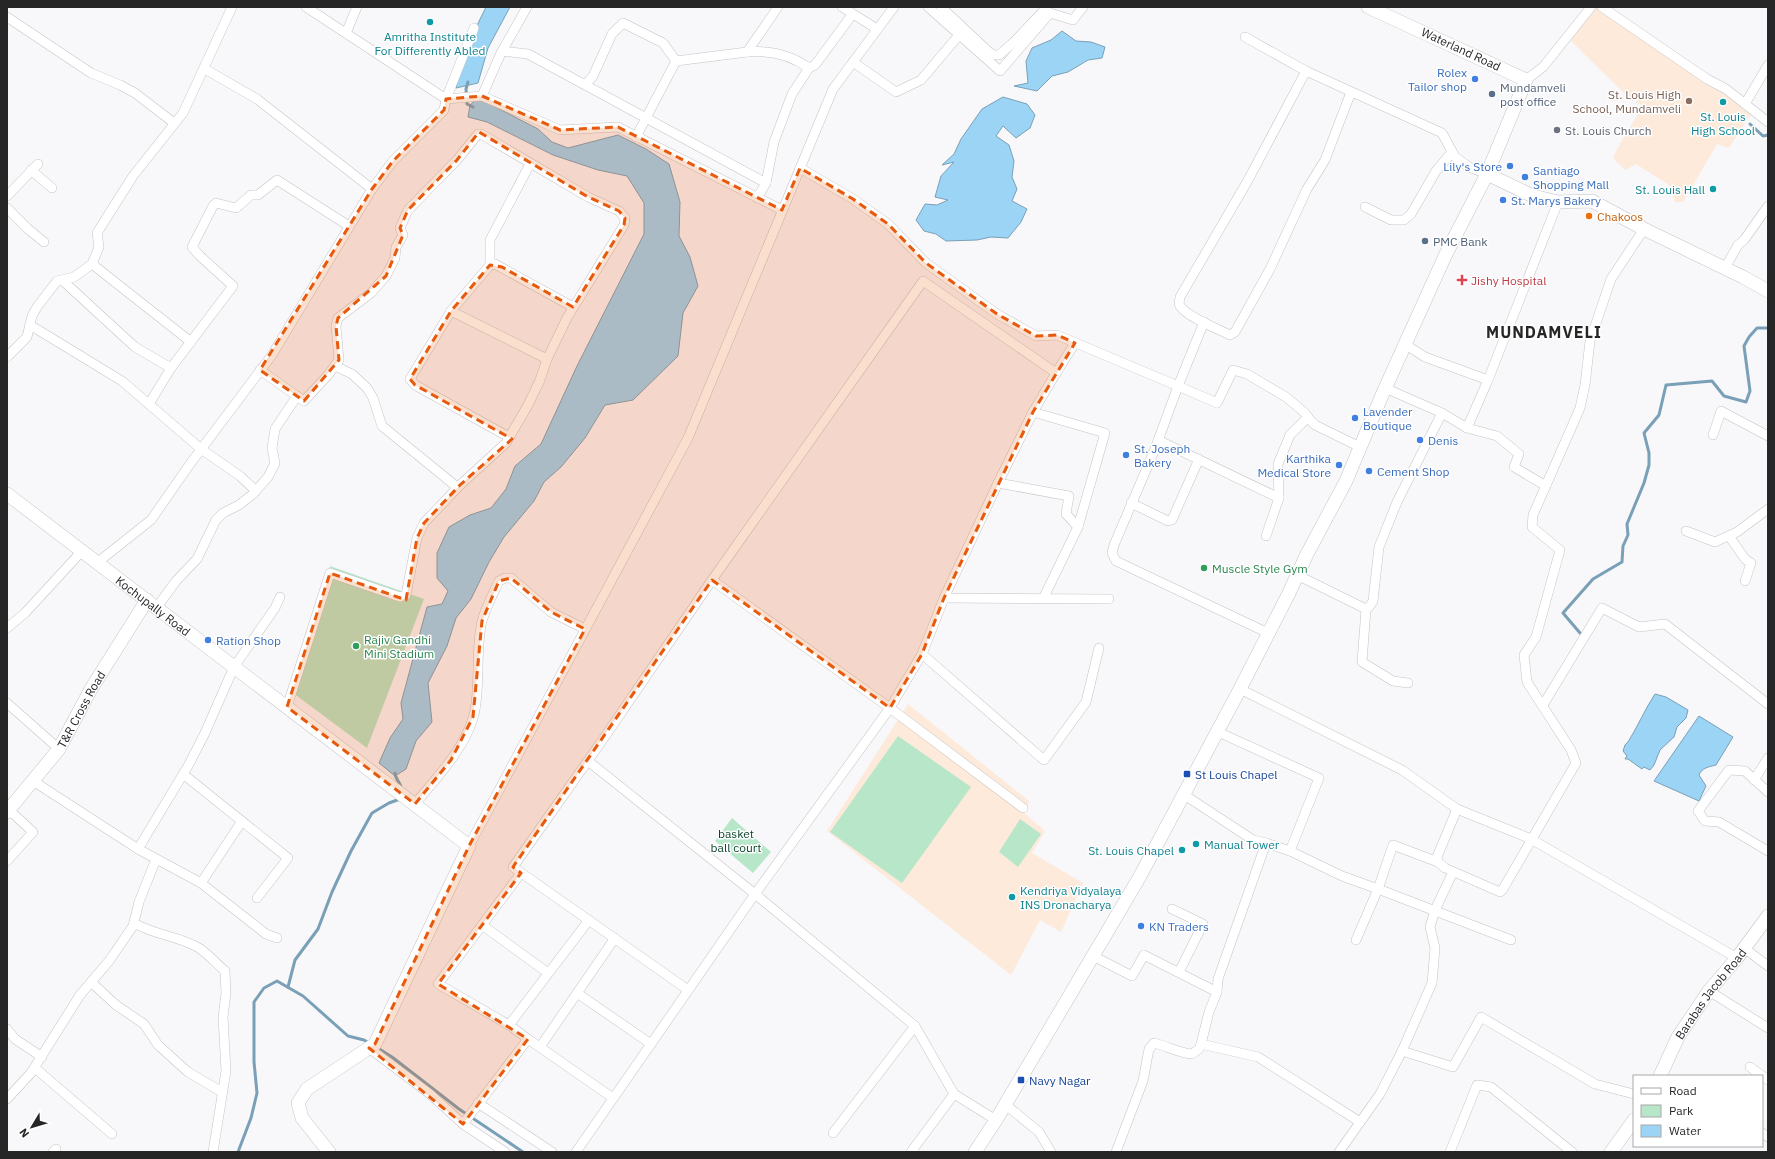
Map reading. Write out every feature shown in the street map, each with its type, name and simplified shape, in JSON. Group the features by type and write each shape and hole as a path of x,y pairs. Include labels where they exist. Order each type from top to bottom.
{"main road":[{"name":"Waterland Road","path":"1368,7 1526,80"},
{"path":"975,1152 1006,1105 1139,878 1216,731 1240,689 1346,481 1445,256 1487,174 1526,80"},
{"path":"1487,174 1533,196 1558,202 1592,201 1644,229 1768,291"},
{"name":"Kochupally Road","path":"7,494 415,804"},
{"name":"T&R Cross Road","path":"8,811 59,749 91,689 152,604"},
{"path":"329,1152 302,1118 298,1103 307,1089 371,1046 469,846 415,804"},
{"name":"Barabas Jacob Road","path":"1660,1075 1678,1037 1709,990 1768,916"},
{"path":"1611,1152 1633,1121"}],"street":[{"path":"7,357 27,337 32,316 37,307 58,281 83,272 92,264 99,247 97,233 133,176 183,113 205,69 232,7"},
{"path":"306,7 450,98 478,96 560,130 618,127 782,210"},
{"path":"346,33 357,7"},
{"path":"478,96 527,7"},
{"path":"747,52 778,7"},
{"path":"842,7 852,15 877,29"},
{"path":"469,846 688,438 833,89 894,7"},
{"path":"928,7 1000,71 1050,13 1074,20 1080,8"},
{"path":"941,7 989,52 994,55 999,55 1014,42 1047,7"},
{"path":"1526,80 1543,67 1591,7"},
{"path":"1602,7 1707,79 1726,89 1768,122"},
{"path":"757,198 766,183 774,142 792,94 809,68 816,65 852,15"},
{"path":"7,17 91,73 135,93 174,123"},
{"path":"586,84 593,76 612,34 623,23 663,43 676,62"},
{"path":"98,562 151,520 201,449 272,355 372,189 393,161 444,110 450,98 474,28"},
{"path":"853,62 896,92 921,80 959,35"},
{"path":"1245,37 1306,71 1442,133 1455,157 1462,163 1487,174"},
{"path":"502,51 528,54 586,84 645,119 766,183"},
{"path":"676,62 761,51 786,56 809,68"},
{"path":"636,137 676,62"},
{"path":"1745,104 1768,65"},
{"path":"205,69 257,99 372,189"},
{"path":"1306,71 1247,182 1180,297 1179,303 1181,307 1230,336 1235,332 1270,269 1307,189 1325,160 1351,92"},
{"path":"260,370 304,401 328,376 339,360 336,326 338,318 371,293 386,276 395,258 396,247 403,235 400,228 408,210 457,160 478,134 481,134 588,197 619,211 625,218 624,226 573,307 547,359 540,380 531,399 510,437 506,443 457,487 424,523 417,538 406,596 400,598 330,573 287,707"},
{"path":"1365,207 1391,220 1404,220 1411,214 1436,171 1452,152"},
{"path":"7,196 38,164"},
{"path":"510,437 415,385 410,379 451,311 490,265 490,240 530,164"},
{"path":"800,168 853,199 888,224 926,263 997,314 1036,336 1057,335 1217,403 1233,370 1247,374 1286,397 1304,412 1315,425 1360,447"},
{"path":"31,170 52,188"},
{"path":"149,404 171,368 233,286 200,256 192,246 212,206 216,203 236,208 251,195 258,195 277,180 349,226"},
{"path":"1467,428 1488,380 1558,202"},
{"path":"1724,268 1738,245 1744,240 1768,206"},
{"path":"7,208 28,229 44,242"},
{"path":"1356,940 1378,889 1393,845 1438,862 1452,872 1500,892 1576,763 1573,754 1527,682 1524,655 1536,637 1560,550 1532,527 1533,515 1580,408 1586,385 1590,341 1611,279 1644,229"},
{"path":"92,264 191,342"},
{"path":"490,265 495,264 502,267 573,307"},
{"path":"62,280 135,347 171,368"},
{"path":"688,990 513,867 588,761 712,580 923,281 1056,373"},
{"path":"451,311 547,359"},
{"path":"1204,322 1112,553 1116,561 1268,633"},
{"path":"30,325 122,381 201,449 240,476 256,491"},
{"path":"576,1152 755,894 890,708 922,654 944,598 1033,412 1075,343"},
{"path":"1406,345 1425,357 1488,380"},
{"path":"335,366 352,374 367,388 373,398 382,426 457,487"},
{"path":"1386,388 1442,413 1467,428 1497,436 1519,454 1514,467 1546,486"},
{"path":"152,604 196,559 216,520 223,513 239,505 256,491 268,477 275,464 272,448 275,430 297,396"},
{"path":"1713,435 1721,411 1768,436"},
{"path":"1033,412 1105,433 1078,527 1043,599"},
{"path":"1408,683 1393,680 1362,662 1366,609 1373,601 1379,547 1397,502 1442,413"},
{"path":"1266,536 1279,498 1278,464 1290,435 1308,417"},
{"path":"1158,440 1279,498"},
{"path":"1131,503 1168,521 1172,520 1199,459"},
{"path":"998,483 1069,496 1066,514 1078,527"},
{"path":"1686,531 1715,542 1737,532 1768,509"},
{"path":"1729,536 1745,559 1751,563 1745,581"},
{"path":"7,628 25,613 82,551"},
{"path":"1297,575 1366,609"},
{"path":"415,804 451,760 468,730 473,717 476,702 482,621 499,581 505,578 511,578 551,612 585,629"},
{"path":"712,580 890,708 1023,808"},
{"path":"138,849 183,774 204,735 234,667 276,608 280,597"},
{"path":"944,598 1109,600"},
{"path":"1542,705 1602,608 1639,627 1665,624 1768,704"},
{"path":"922,654 1044,760 1086,702 1099,648"},
{"path":"1240,689 1402,770 1457,809 1531,839 1740,953 1768,966"},
{"path":"7,703 59,749"},
{"path":"1216,731 1320,778 1290,851"},
{"path":"1754,780 1768,758"},
{"path":"588,761 755,894 915,1026 954,1094 996,1120"},
{"path":"1768,792 1745,771 1729,770 1698,811 1705,821 1719,822 1768,851"},
{"path":"183,774 288,858 257,898"},
{"path":"33,781 138,849 200,883 266,934 276,938"},
{"path":"1183,794 1252,840 1290,851 1342,876 1511,940"},
{"path":"1438,862 1437,857 1457,809"},
{"path":"7,861 33,832 8,811"},
{"path":"200,883 242,821"},
{"path":"1116,1152 1143,1081 1149,1049 1154,1043 1185,1054 1192,1054 1199,1049 1209,1012 1217,992 1218,979 1266,843"},
{"path":"7,1099 35,1068 80,994 109,961 134,923 139,902 156,859"},
{"path":"1339,1152 1380,1094 1402,1052 1432,983 1435,948 1430,927 1435,910 1452,872"},
{"path":"521,873 438,984 508,1025 613,1098"},
{"path":"1172,908 1203,924 1179,972"},
{"path":"508,1025 588,920"},
{"path":"134,923 145,930 164,934 199,948 225,971 226,993 223,1017 226,1071 213,1152"},
{"path":"482,925 548,973"},
{"path":"540,1047 615,938"},
{"path":"1093,956 1132,976 1144,955 1217,992"},
{"path":"91,982 116,1005 144,1024 158,1045 188,1072 222,1092"},
{"path":"1709,990 1768,1028"},
{"path":"577,993 651,1044"},
{"path":"1402,1052 1453,1067 1480,1017 1595,1084 1633,1094"},
{"path":"833,1133 915,1026"},
{"path":"7,1029 15,1040 42,1057"},
{"path":"463,1124 528,1039"},
{"path":"1201,1044 1258,1058 1360,1122"},
{"path":"371,1046 430,1094 463,1124 505,1152"},
{"path":"1750,1067 1761,1075"},
{"path":"35,1068 112,1134"},
{"path":"1450,1152 1477,1085 1491,1086 1572,1152"},
{"path":"911,1152 954,1094"},
{"path":"478,1103 552,1152"},
{"path":"1006,1105 1039,1132 1051,1152"}],"highlighted area":[{"path":"482,96 560,130 618,127 782,210 800,168 853,199 888,224 926,263 997,314 1036,336 1057,335 1075,343 1033,412 944,598 922,654 890,708 712,580 513,867 521,873 438,984 528,1039 463,1124 369,1048 375,1044 469,846 585,629 551,612 511,578 499,581 482,621 473,717 451,760 415,804 287,707 330,573 406,600 417,538 424,523 460,485 512,439 415,385 410,379 451,311 490,265 502,267 573,307 624,225 625,218 619,211 588,197 479,132 457,160 408,210 400,228 403,235 386,276 338,318 336,326 339,360 304,401 260,370 372,189 393,161 444,110 446,99"}],"shaded area":[{"name":"St. Louis High School, Mundamveli","path":"1594,7 1601,7 1755,108 1729,148 1717,144 1683,202 1675,202 1669,185 1636,164 1625,170 1613,158 1643,106 1627,96 1568,38"},
{"path":"908,704 1030,802 1023,812 1045,831 1032,853 1083,883 1061,932 1040,920 1011,975 827,831"}],"green space":[{"name":"Rajiv Gandhi Mini Stadium","path":"330,566 424,599 367,748 293,693"},
{"path":"898,736 971,787 902,883 830,832"},
{"name":"basket ball court","path":"732,818 771,852 753,873 715,841"},
{"path":"1020,819 1041,834 1018,867 999,852"}],"water":[{"path":"486,7 510,7 488,48 478,83 456,88 464,52"},
{"path":"1062,31 1076,41 1091,42 1105,47 1102,58 1088,60 1068,72 1052,76 1037,91 1014,86 1028,83 1026,61 1032,48 1051,40"},
{"path":"1003,97 1027,104 1035,115 1030,128 1016,138 1003,126 996,136 1009,145 1014,161 1012,177 1017,189 1012,201 1027,209 1021,222 1008,238 991,237 977,240 946,241 936,234 924,231 916,220 925,204 937,205 948,200 935,197 941,176 954,162 942,165 954,154 961,139 982,109"},
{"path":"478,98 538,129 552,142 568,148 618,135 646,149 669,164 680,202 679,236 690,257 698,286 683,313 678,356 633,400 605,405 585,438 561,467 544,482 534,501 504,537 489,562 471,599 456,618 447,646 428,683 432,722 416,741 406,769 395,776 379,763 390,738 403,719 401,703 427,607 442,604 448,591 437,578 437,553 449,527 470,515 491,508 506,489 515,466 541,444 577,366 644,234 644,203 627,176 598,170 553,155 487,122 468,117 470,105"},
{"path":"1655,694 1666,697 1688,710 1686,718 1677,727 1674,737 1660,750 1654,765 1650,770 1644,767 1642,769 1628,759 1625,759 1627,756 1623,751"},
{"path":"1699,716 1733,737 1716,765 1704,769 1700,773 1699,775 1706,786 1699,801 1654,781"}],"waterway":[{"path":"468,82 466,89 467,104 473,107"},
{"path":"1750,124 1763,136 1768,135"},
{"path":"1580,633 1563,613 1593,579 1622,562 1623,546 1628,535 1627,524 1644,483 1649,465 1649,453 1644,433 1659,415 1666,385 1712,381 1724,396 1746,402 1750,391 1744,346 1749,337 1757,328 1768,328"},
{"path":"395,773 401,790"},
{"path":"288,987 295,960 318,929 332,892 351,851 372,813 389,803 400,799"},
{"path":"238,1152 251,1118 257,1093 254,1062 254,1002 264,988 277,981 303,996 348,1036 364,1040 369,1043"},
{"path":"376,1047 392,1057 459,1109 523,1152"}],"place":[{"name":"Amritha Institute For Differently Abled","path":"430,22"},
{"name":"Rolex Tailor shop","path":"1475,79"},
{"name":"Mundamveli post office","path":"1492,94"},
{"name":"St. Louis High School, Mundamveli","path":"1689,101"},
{"name":"St. Louis High School","path":"1723,102"},
{"name":"St. Louis Church","path":"1557,130"},
{"name":"Lily's Store","path":"1510,166"},
{"name":"Santiago Shopping Mall","path":"1525,177"},
{"name":"St. Louis Hall","path":"1713,189"},
{"name":"St. Marys Bakery","path":"1503,200"},
{"name":"Chakoos","path":"1589,216"},
{"name":"PMC Bank","path":"1425,241"},
{"name":"Jishy Hospital","path":"1462,280"},
{"name":"Lavender Boutique","path":"1355,418"},
{"name":"Denis","path":"1420,440"},
{"name":"St. Joseph Bakery","path":"1126,455"},
{"name":"Karthika Medical Store","path":"1339,465"},
{"name":"Cement Shop","path":"1369,471"},
{"name":"Muscle Style Gym","path":"1204,568"},
{"name":"Ration Shop","path":"208,640"},
{"name":"Rajiv Gandhi Mini Stadium","path":"356,646"},
{"name":"St Louis Chapel","path":"1187,774"},
{"name":"Manual Tower","path":"1196,844"},
{"name":"St. Louis Chapel","path":"1182,850"},
{"name":"Kendriya Vidyalaya INS Dronacharya","path":"1012,897"},
{"name":"KN Traders","path":"1141,926"},
{"name":"Navy Nagar","path":"1021,1080"}],"district":[{"name":"MUNDAMVELI","path":"1544,332"}]}
